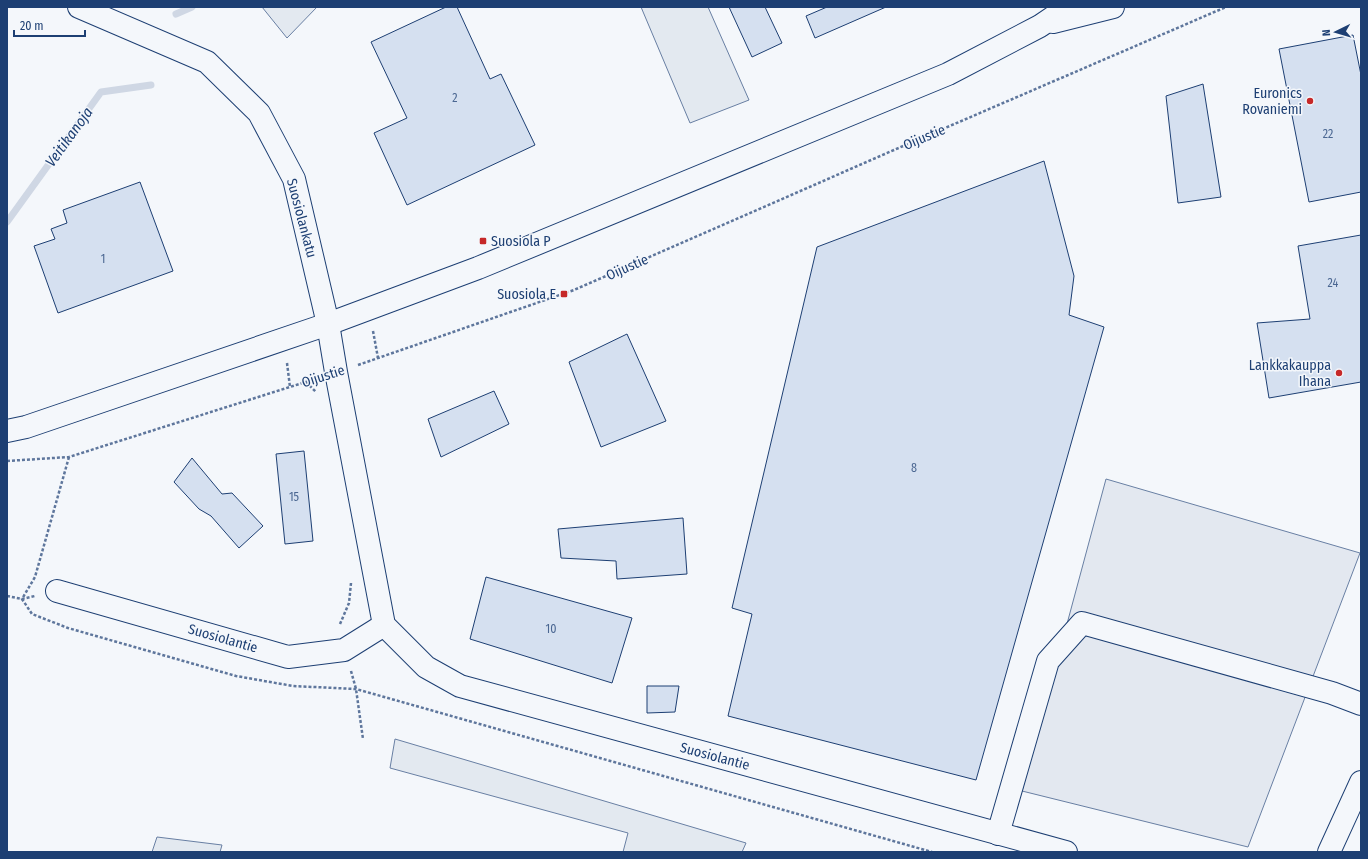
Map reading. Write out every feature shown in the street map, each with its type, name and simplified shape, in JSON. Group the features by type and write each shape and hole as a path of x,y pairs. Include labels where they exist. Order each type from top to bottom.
{"street":[{"name":"Suosiolankatu","path":"79,7 207,62 259,114 294,179 328,324"},
{"path":"7,431 26,427 328,324 478,268 948,74 1040,26 1068,7"},
{"path":"1040,26 1113,7"},
{"path":"328,324 384,624"},
{"name":"Suosiolantie","path":"57,591 288,657 344,650 384,624 426,667 460,686 1066,852"},
{"path":"998,834 1048,661 1082,623 1332,693 1361,704"},
{"path":"1328,852 1361,782"}],"path":[{"name":"Oijustie","path":"7,461 69,457 306,382 574,290 1226,7"},
{"path":"306,382 317,394"},
{"path":"22,599 35,577 69,457"},
{"path":"351,580 349,603 339,626 344,650 356,688 363,739"},
{"path":"7,596 22,599 57,591"},
{"path":"22,599 32,614 68,628 236,676 293,686 356,688 932,852"}],"shaded area":[{"path":"262,7 317,7 287,38"},
{"path":"641,7 708,7 749,100 690,123"},
{"path":"1106,479 1360,553 1248,847 1022,791"},
{"path":"395,739 746,843 742,852 623,852 628,833 390,768"},
{"path":"157,837 222,845 220,852 152,852"}],"building":[{"path":"446,7 457,7 490,79 501,74 535,145 407,205 374,133 407,118 371,42"},
{"path":"729,7 765,7 782,43 752,57"},
{"path":"827,7 886,7 815,38 806,16"},
{"path":"1353,35 1361,75 1361,192 1309,202 1279,49"},
{"path":"1203,84 1221,197 1178,203 1166,96"},
{"path":"1044,161 1074,276 1069,315 1104,327 976,780 728,716 752,614 732,608 817,247"},
{"path":"140,182 173,271 58,313 34,246 55,239 51,229 67,223 63,210"},
{"path":"1361,235 1361,382 1269,398 1257,323 1310,319 1298,246"},
{"path":"627,334 666,421 601,447 569,362"},
{"path":"494,391 509,424 441,457 428,419"},
{"path":"304,451 313,541 285,544 276,454"},
{"path":"192,458 222,494 232,493 263,526 239,548 211,516 199,509 174,482"},
{"path":"683,518 687,574 617,579 616,561 561,558 558,529"},
{"path":"486,577 632,618 612,683 470,639"},
{"path":"647,686 679,686 675,712 647,713"}],"waterway":[{"name":"Veitikanoja","path":"176,14 192,7"},
{"name":"Veitikanoja","path":"7,222 101,92 151,85"}],"place":[{"name":"Euronics Rovaniemi","path":"1310,101"},
{"name":"Suosiola P","path":"483,241"},
{"name":"Suosiola E","path":"564,294"},
{"name":"Lankkakauppa Ihana","path":"1339,373"}]}
